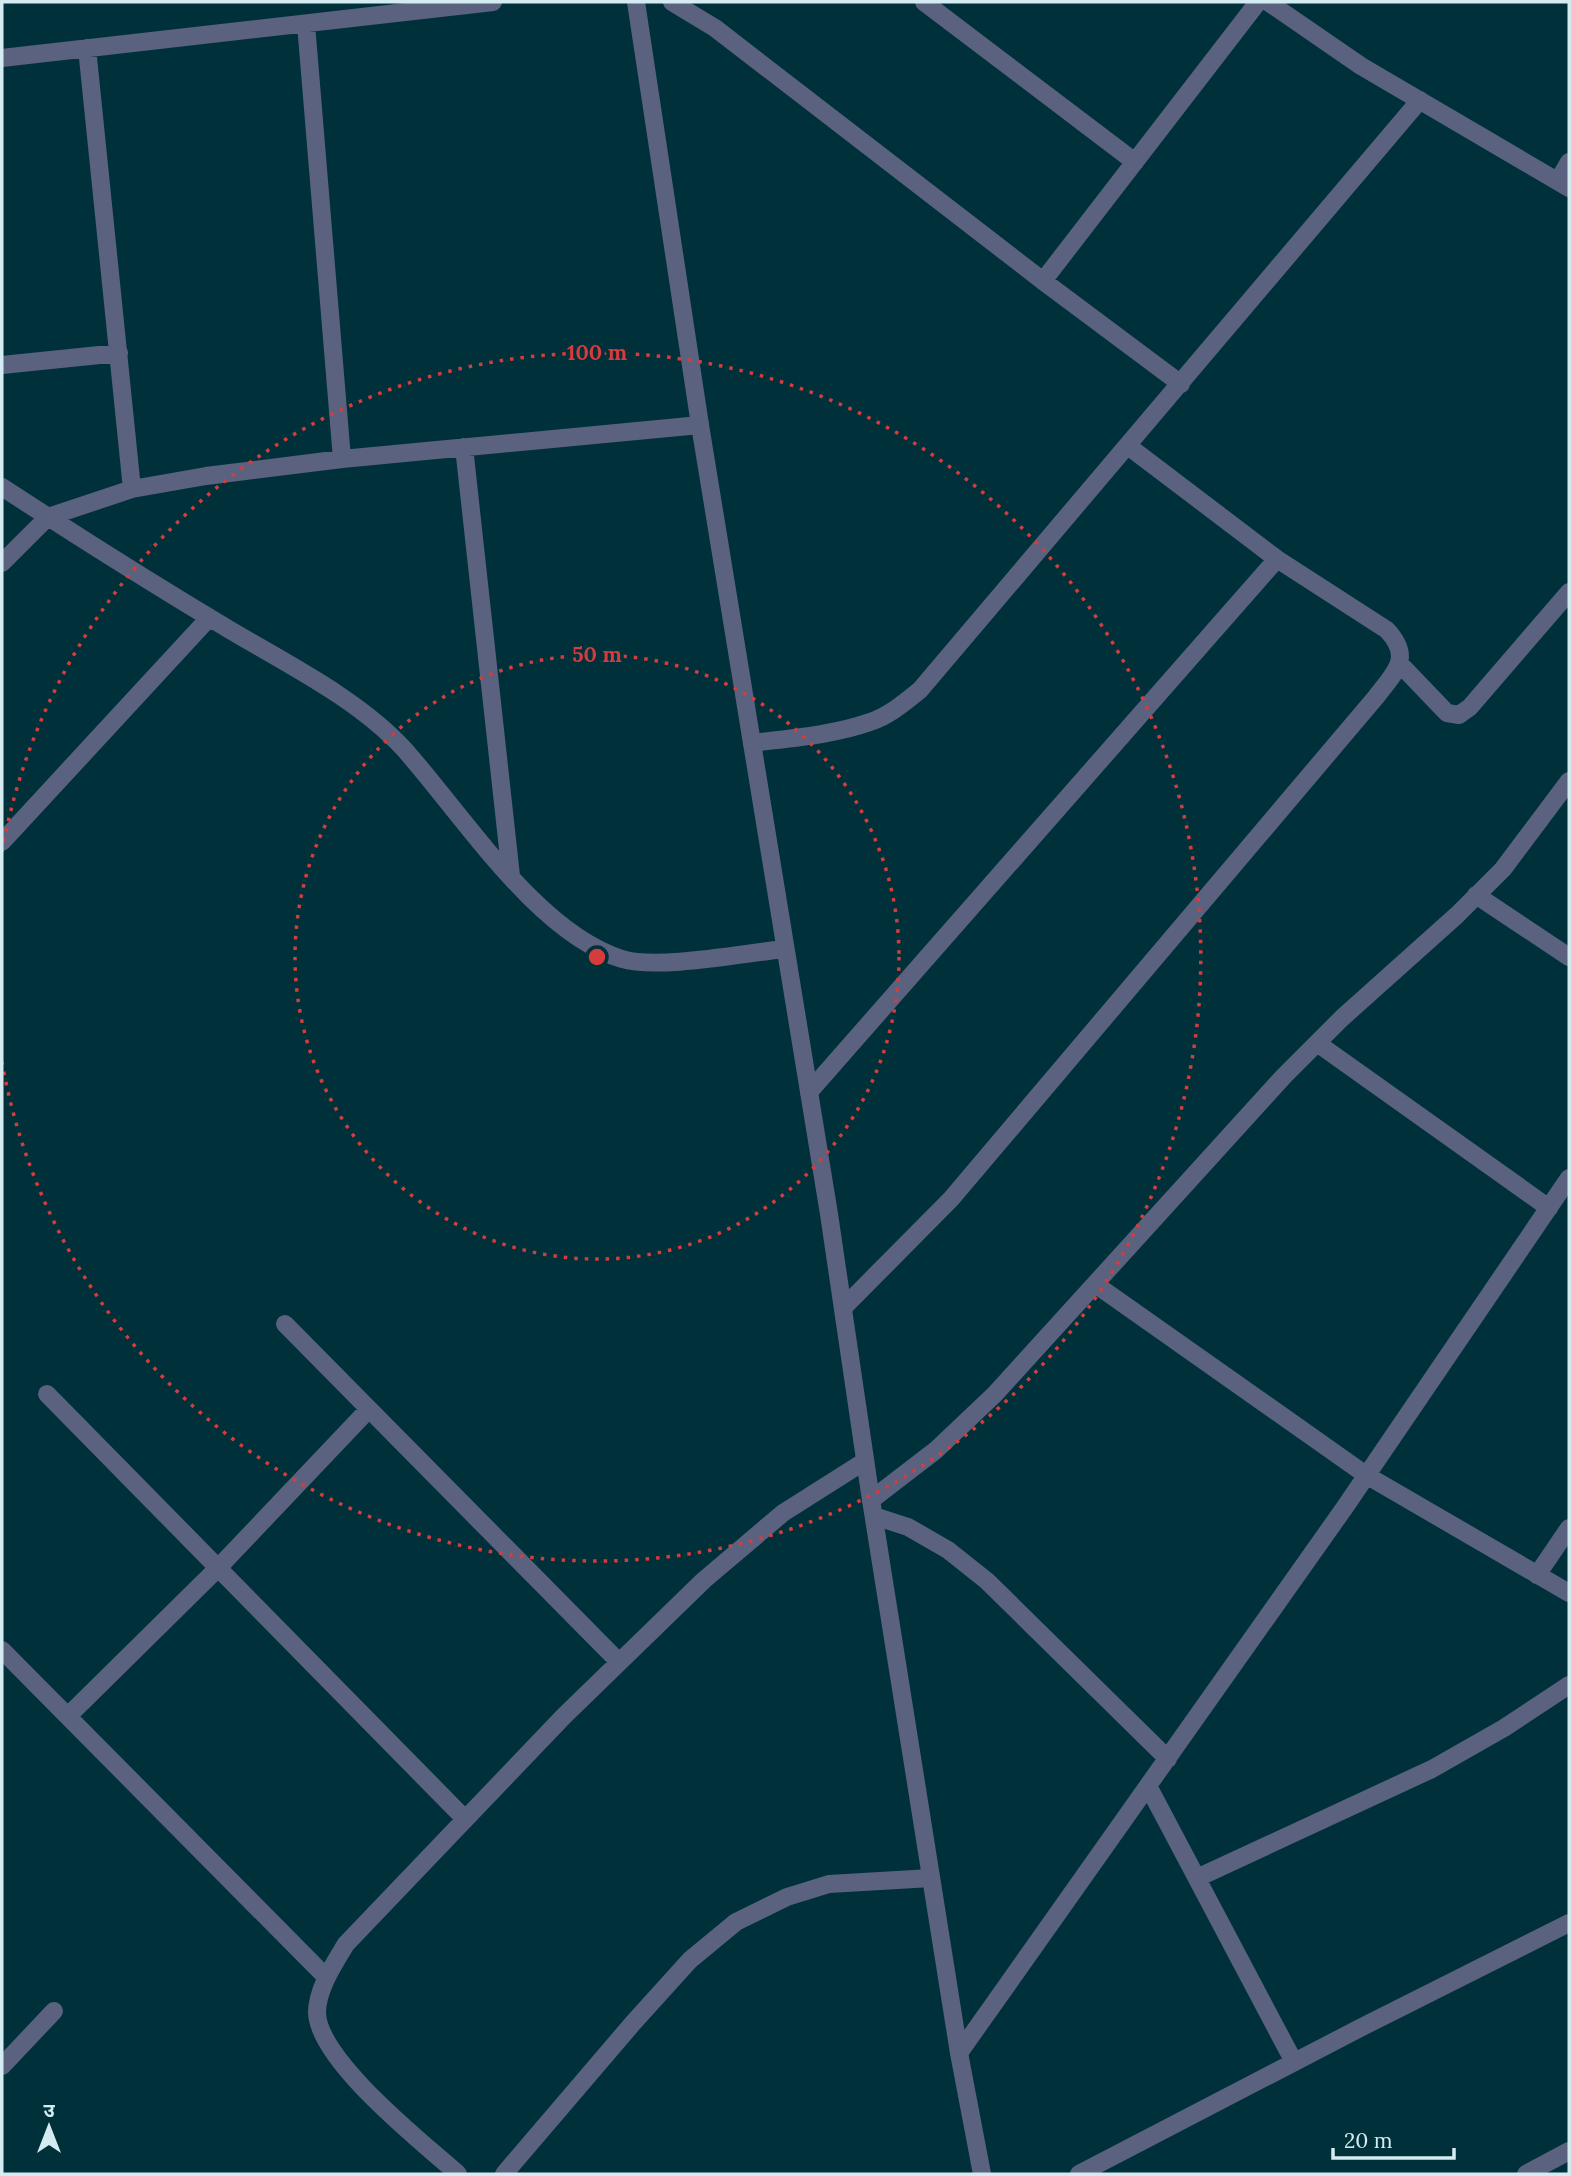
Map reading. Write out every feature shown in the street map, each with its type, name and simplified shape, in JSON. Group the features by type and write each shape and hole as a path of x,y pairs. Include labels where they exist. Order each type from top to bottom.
{"street":[{"path":"2,58 493,2"},
{"path":"636,2 700,425 843,1308 872,1508 959,2053 982,2174"},
{"path":"672,2 715,28 1042,281 1181,384"},
{"path":"1042,281 1258,2"},
{"path":"1268,2 1361,66 1564,185 1569,162"},
{"path":"933,5 1135,162"},
{"path":"306,24 342,459"},
{"path":"87,48 132,489"},
{"path":"752,743 824,733 871,722 897,709 920,690 1420,100"},
{"path":"2,365 118,354"},
{"path":"2,563 48,517 132,489 206,476 342,459 700,425"},
{"path":"843,1308 951,1199 1376,697 1399,663 1402,650 1387,631 1277,559 1128,446"},
{"path":"464,447 511,876"},
{"path":"2,486 139,576 363,713 402,747 533,901 581,940 623,959 660,962 785,949"},
{"path":"809,1092 1277,559"},
{"path":"1399,663 1447,713 1459,715 1471,707 1569,592"},
{"path":"2,842 209,618"},
{"path":"872,1508 985,1403 1317,1043 1503,869 1569,780"},
{"path":"1476,895 1569,957"},
{"path":"1317,1043 1549,1208"},
{"path":"959,2053 1366,1475 1569,1178"},
{"path":"1095,1284 1366,1475 1569,1594"},
{"path":"285,1324 620,1662"},
{"path":"47,1394 465,1819"},
{"path":"68,1716 218,1568 369,1409"},
{"path":"457,2174 357,2082 324,2038 317,2013 326,1977 346,1944 465,1819 704,1580 783,1513 865,1461"},
{"path":"872,1508 948,1550 988,1581 1168,1759"},
{"path":"1537,1575 1569,1528"},
{"path":"2,1650 326,1977"},
{"path":"1197,1878 1432,1769 1504,1728 1569,1685"},
{"path":"1149,1786 1294,2062"},
{"path":"504,2174 682,1969 736,1922 787,1897 829,1884 931,1878"},
{"path":"1079,2174 1569,1923"},
{"path":"2,2066 54,2011"},
{"path":"1526,2174 1569,2151"}]}
